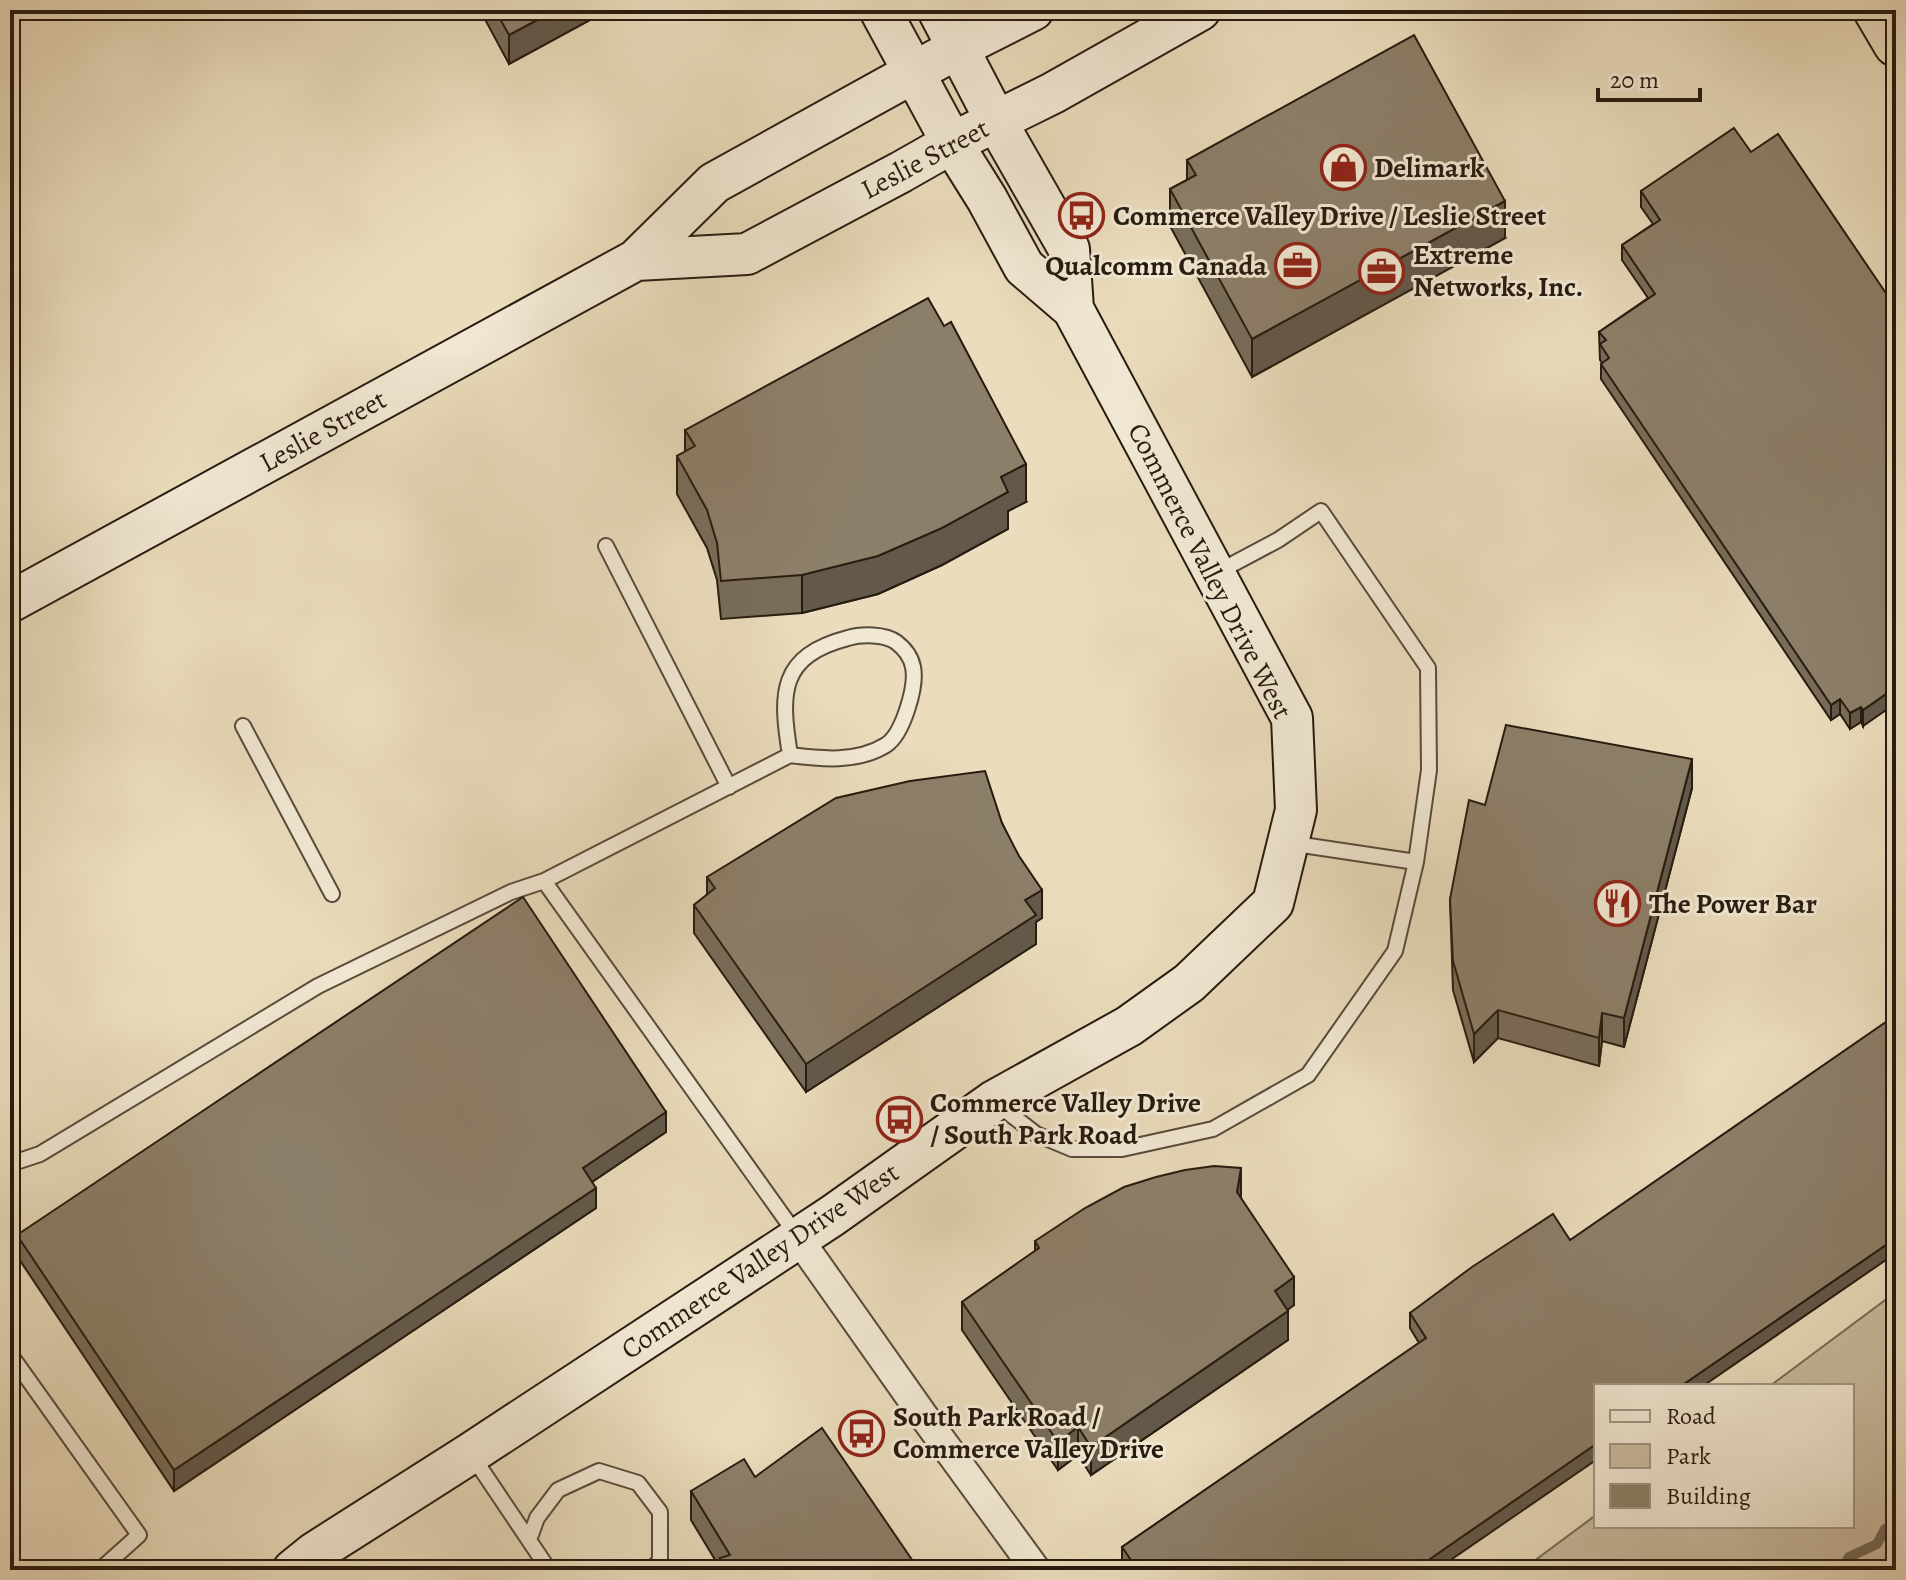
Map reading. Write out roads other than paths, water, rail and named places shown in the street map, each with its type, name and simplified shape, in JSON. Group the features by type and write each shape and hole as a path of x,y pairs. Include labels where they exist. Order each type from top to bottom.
{"highway":[{"path":"1876,10 1896,44"}],"street":[{"name":"Commerce Valley Drive West","path":"293,1570 314,1553 832,1216 994,1101 1129,1026 1189,983 1273,903 1296,810 1292,718 1073,309 1024,267 880,10"},
{"name":"Commerce Valley Drive West","path":"938,10 996,121 1069,249 1073,309"},
{"name":"Leslie Street","path":"10,602 636,260 714,183 1033,10"},
{"name":"Leslie Street","path":"636,260 747,254 952,143 1053,93 1200,10"},
{"path":"798,1238 1036,1570"}],"lane":[{"path":"994,1101 1036,1134 1072,1149 1122,1149 1213,1129 1308,1075 1395,951 1416,862 1429,770 1428,668 1321,511 1278,540 1214,574"},
{"path":"606,546 729,787"},
{"path":"10,1164 40,1154 318,986 511,892 544,881 790,755 841,758 867,753 888,743 901,724 909,704 914,669 909,655 894,640 853,636 821,646 797,664 786,690 785,726 790,755"},
{"path":"243,726 332,894"},
{"path":"1288,843 1416,862"},
{"path":"544,881 798,1238"},
{"path":"10,1354 139,1535 100,1570"},
{"path":"471,1453 549,1570"},
{"path":"529,1540 537,1518 558,1490 599,1471 638,1483 660,1512 660,1561 650,1570"}],"waterway":[{"path":"1841,1570 1849,1557 1877,1544 1885,1529 1896,1524"}],"place":[{"name":"Delimark","path":"1343,168"},
{"name":"Commerce Valley Drive / Leslie Street","path":"1082,216"},
{"name":"Qualcomm Canada","path":"1298,266"},
{"name":"Extreme Networks, Inc.","path":"1382,271"},
{"name":"The Power Bar","path":"1618,904"},
{"name":"Commerce Valley Drive / South Park Road","path":"899,1119"},
{"name":"South Park Road / Commerce Valley Drive","path":"862,1433"}]}
